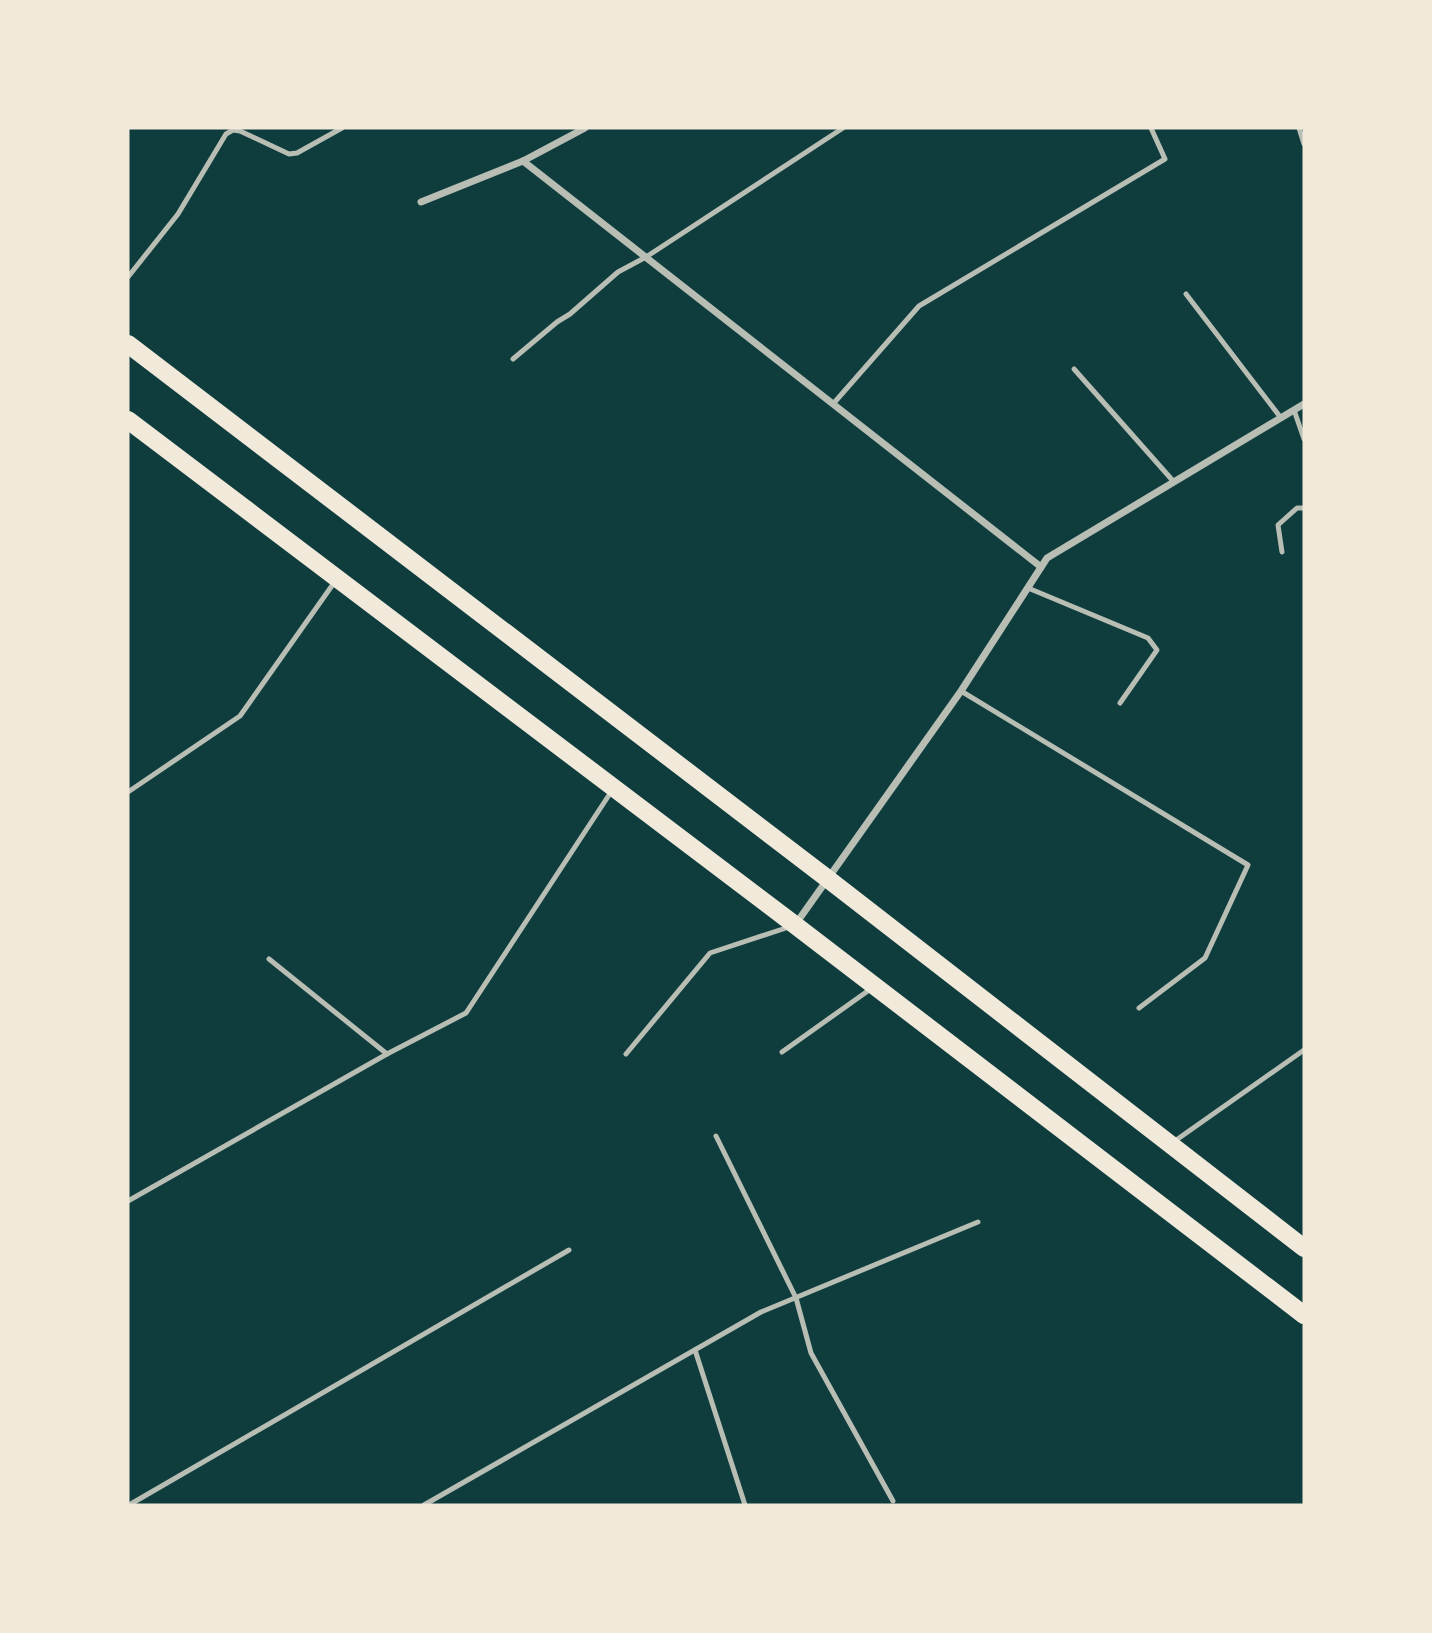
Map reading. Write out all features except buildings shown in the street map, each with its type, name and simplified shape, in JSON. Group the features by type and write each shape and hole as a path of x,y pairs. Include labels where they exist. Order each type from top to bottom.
{"main road":[{"path":"128,344 828,879 1304,1248"},
{"path":"128,420 1304,1315"}],"street":[{"path":"421,202 523,161 585,128"},
{"path":"523,161 1041,567"},
{"path":"795,925 961,691 1048,558 1304,404"}],"lane":[{"path":"128,277 178,214 226,134 233,130 240,131 289,154 297,153 342,128"},
{"path":"513,359 618,272 646,257 843,128"},
{"path":"833,404 919,306 1165,159 1151,128"},
{"path":"1299,128 1304,144"},
{"path":"1186,294 1281,418"},
{"path":"1073,369 1174,482"},
{"path":"1294,411 1304,439"},
{"path":"1282,552 1278,525 1297,508 1304,508"},
{"path":"128,792 240,716 337,578"},
{"path":"1027,588 1148,638 1157,650 1120,703"},
{"path":"961,691 1248,865 1205,958 1139,1008"},
{"path":"128,1201 387,1054 466,1013 613,788"},
{"path":"626,1054 710,953 795,925"},
{"path":"269,958 387,1054"},
{"path":"782,1052 875,987"},
{"path":"1171,1143 1304,1050"},
{"path":"716,1136 796,1298 811,1353 893,1501"},
{"path":"424,1505 761,1312 978,1222"},
{"path":"129,1505 569,1250"},
{"path":"695,1350 745,1505"}]}
